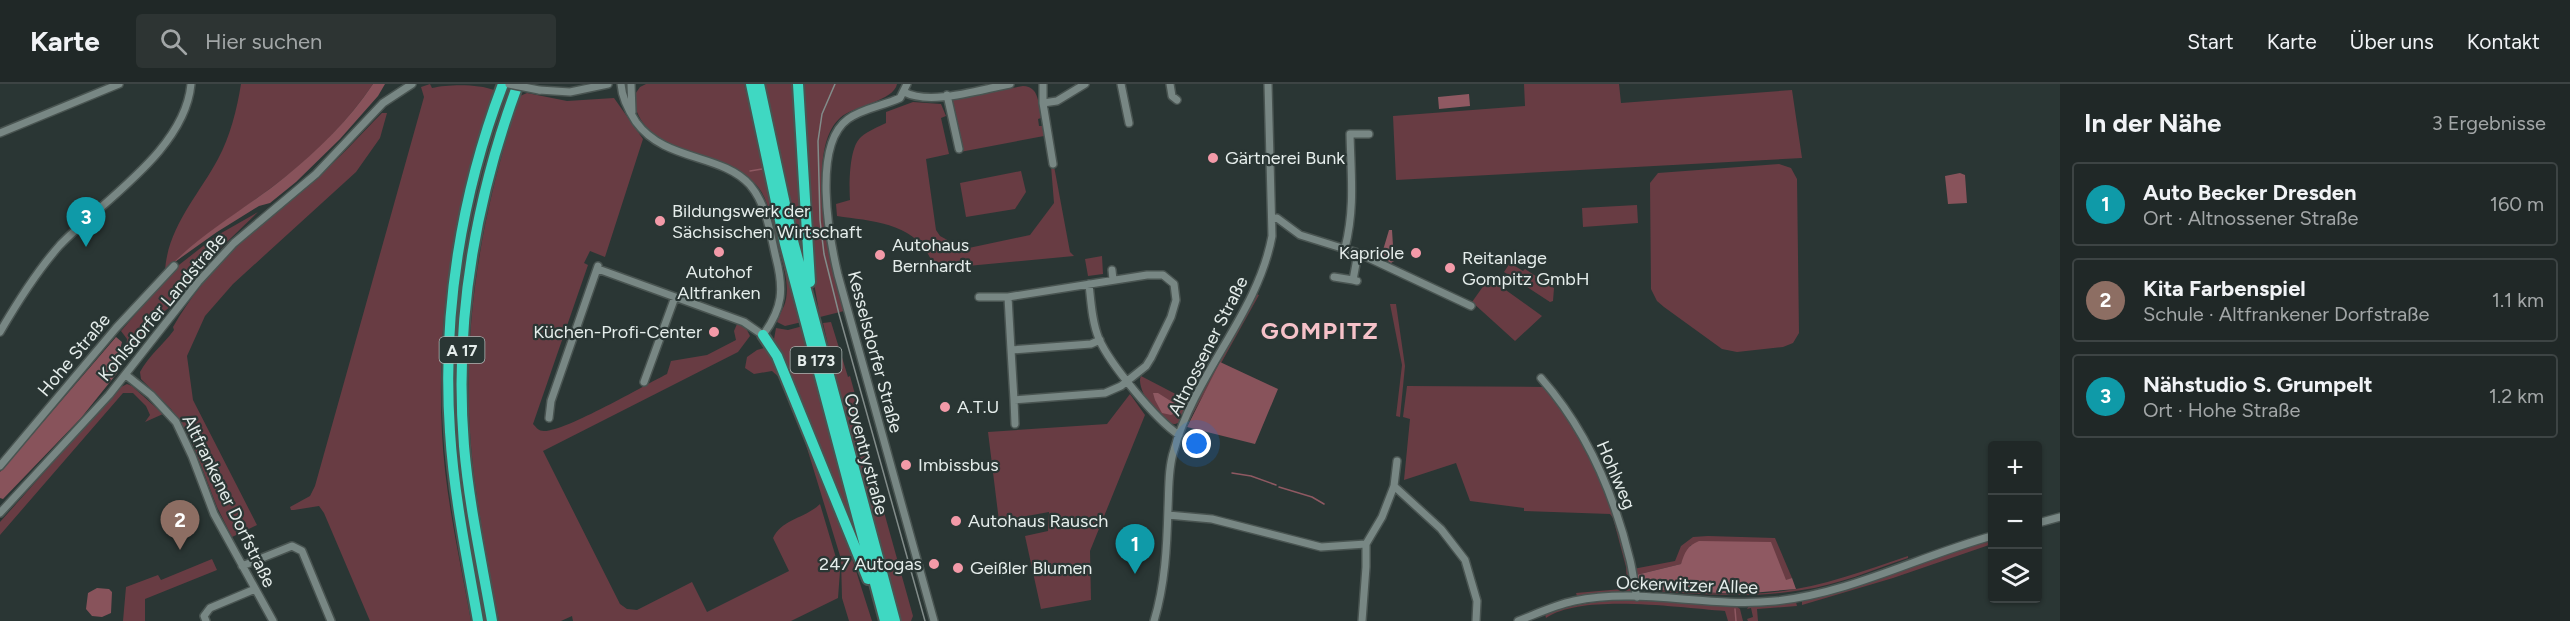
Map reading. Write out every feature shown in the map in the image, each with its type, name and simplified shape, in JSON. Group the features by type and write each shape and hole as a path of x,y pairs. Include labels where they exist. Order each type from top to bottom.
{"highway":[{"name":"A 17","path":"478,621 454,476 449,411 449,337 455,276 465,216 483,144 503,84"},
{"name":"A 17","path":"492,621 468,479 462,411 462,347 470,267 478,218 490,168 518,84"},
{"name":"B 173","path":"751,84 785,244 885,621"},
{"name":"Coventrystraße","path":"759,84 780,184 894,621"},
{"path":"798,84 807,252 814,318"},
{"path":"763,335 777,356 882,609"}],"street":[{"path":"0,133 119,84"},
{"path":"0,332 32,279 52,255 165,144 184,115 191,84"},
{"name":"Kohlsdorfer Landstraße","path":"1,510 126,375 198,282 234,243 316,174 383,103 412,84"},
{"path":"509,84 539,90 570,92 608,84"},
{"path":"549,418 551,401 598,267 744,322 763,335 777,314 781,287 767,218 755,192 744,179 732,172 661,145 649,136 626,106 621,84"},
{"path":"631,84 630,105 635,120"},
{"path":"907,84 904,92 921,98 1010,84"},
{"path":"1043,84 1043,103 1053,164"},
{"path":"1043,103 1057,101 1084,84"},
{"path":"1122,84 1129,123"},
{"path":"1170,84 1172,96 1177,100"},
{"name":"Altnossener Straße","path":"1154,621 1161,592 1171,466 1179,435 1207,374 1261,277 1269,251 1272,219 1268,84"},
{"name":"Kesselsdorfer Straße","path":"904,92 892,102 849,117 832,137 827,157 829,225 835,264 934,621"},
{"path":"947,95 959,149"},
{"path":"1345,248 1351,223 1353,196 1350,134 1369,134"},
{"path":"1272,219 1277,218 1300,235 1358,253 1471,306"},
{"path":"1334,277 1355,280 1358,253"},
{"name":"Hohe Straße","path":"0,466 116,328 174,266"},
{"path":"1112,270 1113,280"},
{"path":"979,297 1008,297 1147,275 1163,275 1174,284 1177,292 1171,317 1151,358 1146,366 1128,380 1105,393 1014,400"},
{"path":"1089,284 1095,325 1100,340 1154,415 1179,435"},
{"path":"644,382 675,297"},
{"path":"1008,297 1015,424"},
{"path":"1011,350 1091,344 1100,340"},
{"name":"Altfrankener Dorfstraße","path":"126,375 151,395 176,422 192,456 214,514 273,621"},
{"name":"Hohlweg","path":"1541,378 1565,409 1602,476 1622,531 1636,597"},
{"path":"1362,621 1366,544 1382,518 1394,486 1397,461"},
{"path":"1394,486 1441,529 1465,560 1477,601 1476,621"},
{"path":"1168,515 1212,519 1321,547 1366,544"},
{"path":"2042,522 2060,517"},
{"name":"Ockerwitzer Allee","path":"1518,621 1572,601 1636,597 1741,603 1804,597 1851,585 1954,547 1988,537"},
{"path":"242,566 292,546 302,551 331,621"},
{"path":"206,621 204,616 210,608 255,589"}],"shaded area":[{"path":"241,84 373,84 343,122 309,157 208,234 165,272 171,241 177,227 226,142"},
{"path":"373,84 385,84 378,96 340,139 296,182 270,203 259,206 217,232 172,264 199,240 271,188 309,156 343,122"},
{"path":"430,84 432,88 464,85 494,90 480,133 459,217 451,259 442,344 442,433 446,480 471,621 370,621 324,513 319,506 294,510 290,507 310,496 315,486 424,97 421,87"},
{"path":"646,84 744,84 802,322 785,326 777,322 786,298 786,281 762,192 752,181 736,171 681,150 650,131 639,116 633,97 640,87"},
{"path":"763,84 794,84 805,274"},
{"path":"800,84 897,84 889,95 840,118 829,134 823,156 824,211 833,267 844,311 820,317 812,272"},
{"path":"1524,84 1619,84 1621,103 1792,90 1802,158 1396,180 1393,116 1525,106"},
{"path":"1023,86 1033,89 1037,97 1041,118 1038,119 1039,126 1042,126 1044,136 960,152 951,99"},
{"path":"527,93 567,101 614,98 643,139 605,257 590,251 584,263 588,265 533,424 539,430 544,431 569,424 586,416 667,374 671,361 707,355 736,340 734,331 737,324 746,328 750,336 738,352 543,451 620,604 627,609 637,610 692,582 707,612 789,571 773,538 782,527 820,504 840,571 838,598 791,621 573,621 572,616 561,621 499,621 473,468 469,357 472,312 485,225 495,181 520,96"},
{"path":"1469,94 1470,106 1439,109 1438,97"},
{"path":"913,102 941,104 946,116 941,118 949,154 926,159 936,230 940,236 964,249 1030,235 1054,203 1051,166 1054,166 1070,252 1074,256 925,270 931,260 915,238 904,231 878,222 837,216 836,204 850,200 851,167 857,142 867,133 886,123 886,112"},
{"path":"382,113 387,113 380,138 356,172 233,284 205,316 187,356 193,400 257,525 232,537 217,507 190,437 171,409 141,379 140,372 174,330 173,327 203,283 220,264 256,229 333,163"},
{"path":"1779,164 1791,168 1797,179 1799,333 1793,343 1783,347 1737,352 1722,349 1664,307 1657,301 1651,289 1650,183 1658,173"},
{"path":"1021,171 1026,192 1015,209 966,217 960,183"},
{"path":"1960,173 1965,175 1967,203 1948,204 1945,176"},
{"path":"1637,205 1638,223 1583,227 1582,208"},
{"path":"258,212 205,263 171,306 155,319 135,342 131,351 126,347 127,339 121,331 175,268 216,236"},
{"path":"1389,230 1392,230 1394,261 1391,263 1381,257"},
{"path":"1102,256 1103,274 1088,276 1085,259"},
{"path":"1510,263 1523,271 1525,269 1554,288 1553,301 1550,302 1504,272"},
{"path":"1489,278 1542,316 1515,341 1472,302"},
{"path":"1256,294 1259,295 1186,426 1208,377"},
{"path":"1390,304 1396,304 1405,366 1400,417 1396,416 1402,365"},
{"path":"831,322 860,413 857,415 913,616 911,621 900,621 843,410 823,323"},
{"path":"803,326 868,569 774,339 776,328 788,330"},
{"path":"116,337 122,342 119,353 111,364 118,372 81,418 3,499 0,498 0,472"},
{"path":"764,348 771,354 781,379 772,371 754,374 745,368 747,357"},
{"path":"1220,362 1278,389 1255,444 1187,427"},
{"path":"1141,376 1189,401 1179,422 1173,424 1167,422 1152,408 1142,390"},
{"path":"127,384 163,414 145,422 150,415 146,406 133,393 123,393 0,535 0,522 119,388"},
{"path":"1407,386 1546,387 1572,424 1603,484 1619,526 1629,565 1632,582 1630,593 1577,596 1576,593 1622,589 1627,585 1626,567 1610,514 1524,511 1524,508 1470,501 1456,463 1404,480 1410,419 1403,417"},
{"path":"1153,393 1158,393 1174,403 1173,414 1162,413"},
{"path":"1130,394 1145,415 1090,551 1091,600 1041,609 1025,536 1048,531 1049,512 999,521 988,432 1107,424"},
{"path":"803,435 850,552 872,621 849,621 842,598 841,559"},
{"path":"1693,537 1775,538 1792,578 1786,581 1691,545 1681,564 1636,575 1633,569 1675,561 1681,546"},
{"path":"1988,540 1988,545 1893,578 1802,605 1802,601 1853,587"},
{"path":"1699,541 1771,542 1786,580 1792,578 1796,589 1740,594 1641,589 1641,582 1636,581 1636,575 1681,564 1687,550"},
{"path":"1908,556 1908,558 1842,581 1782,593 1701,594 1640,590 1636,585 1641,582 1641,589 1708,593 1775,592 1826,582"},
{"path":"212,559 217,570 145,599 145,621 123,621 126,587 158,575 161,580"},
{"path":"97,588 109,589 112,592 111,613 102,617 92,616 86,609 88,593"},
{"path":"1638,600 1736,606 1740,609 1743,621 1728,621 1725,611 1632,604 1583,606 1562,610 1546,618 1545,614 1591,603"},
{"path":"1796,602 1797,606 1757,609 1758,621 1747,619 1753,617 1751,608 1747,609 1749,606"}],"waterway":[{"path":"750,171 762,169"},
{"path":"1232,473 1251,476 1276,485"},
{"path":"1279,487 1312,497 1324,504"},
{"path":"1735,609 1736,621"}],"tram line":[{"path":"835,84 822,114 818,141 820,220 824,254 925,621"}],"place":[{"name":"Gärtnerei Bunk","path":"1213,158"},
{"name":"Bildungswerk der Sächsischen Wirtschaft","path":"660,221"},
{"name":"Nähstudio S. Grumpelt","path":"86,247"},
{"name":"Autohof Altfranken","path":"719,252"},
{"name":"Kapriole","path":"1416,253"},
{"name":"Autohaus Bernhardt","path":"880,255"},
{"name":"Reitanlage Gompitz GmbH","path":"1450,268"},
{"name":"Küchen-Profi-Center","path":"714,332"},
{"name":"A.T.U","path":"945,407"},
{"name":"Imbissbus","path":"906,465"},
{"name":"Autohaus Rausch","path":"956,521"},
{"name":"Kita Farbenspiel","path":"180,550"},
{"name":"247 Autogas","path":"934,564"},
{"name":"Geißler Blumen","path":"958,568"},
{"name":"Auto Becker Dresden","path":"1135,574"}],"district":[{"name":"GOMPITZ","path":"1320,331"}]}
